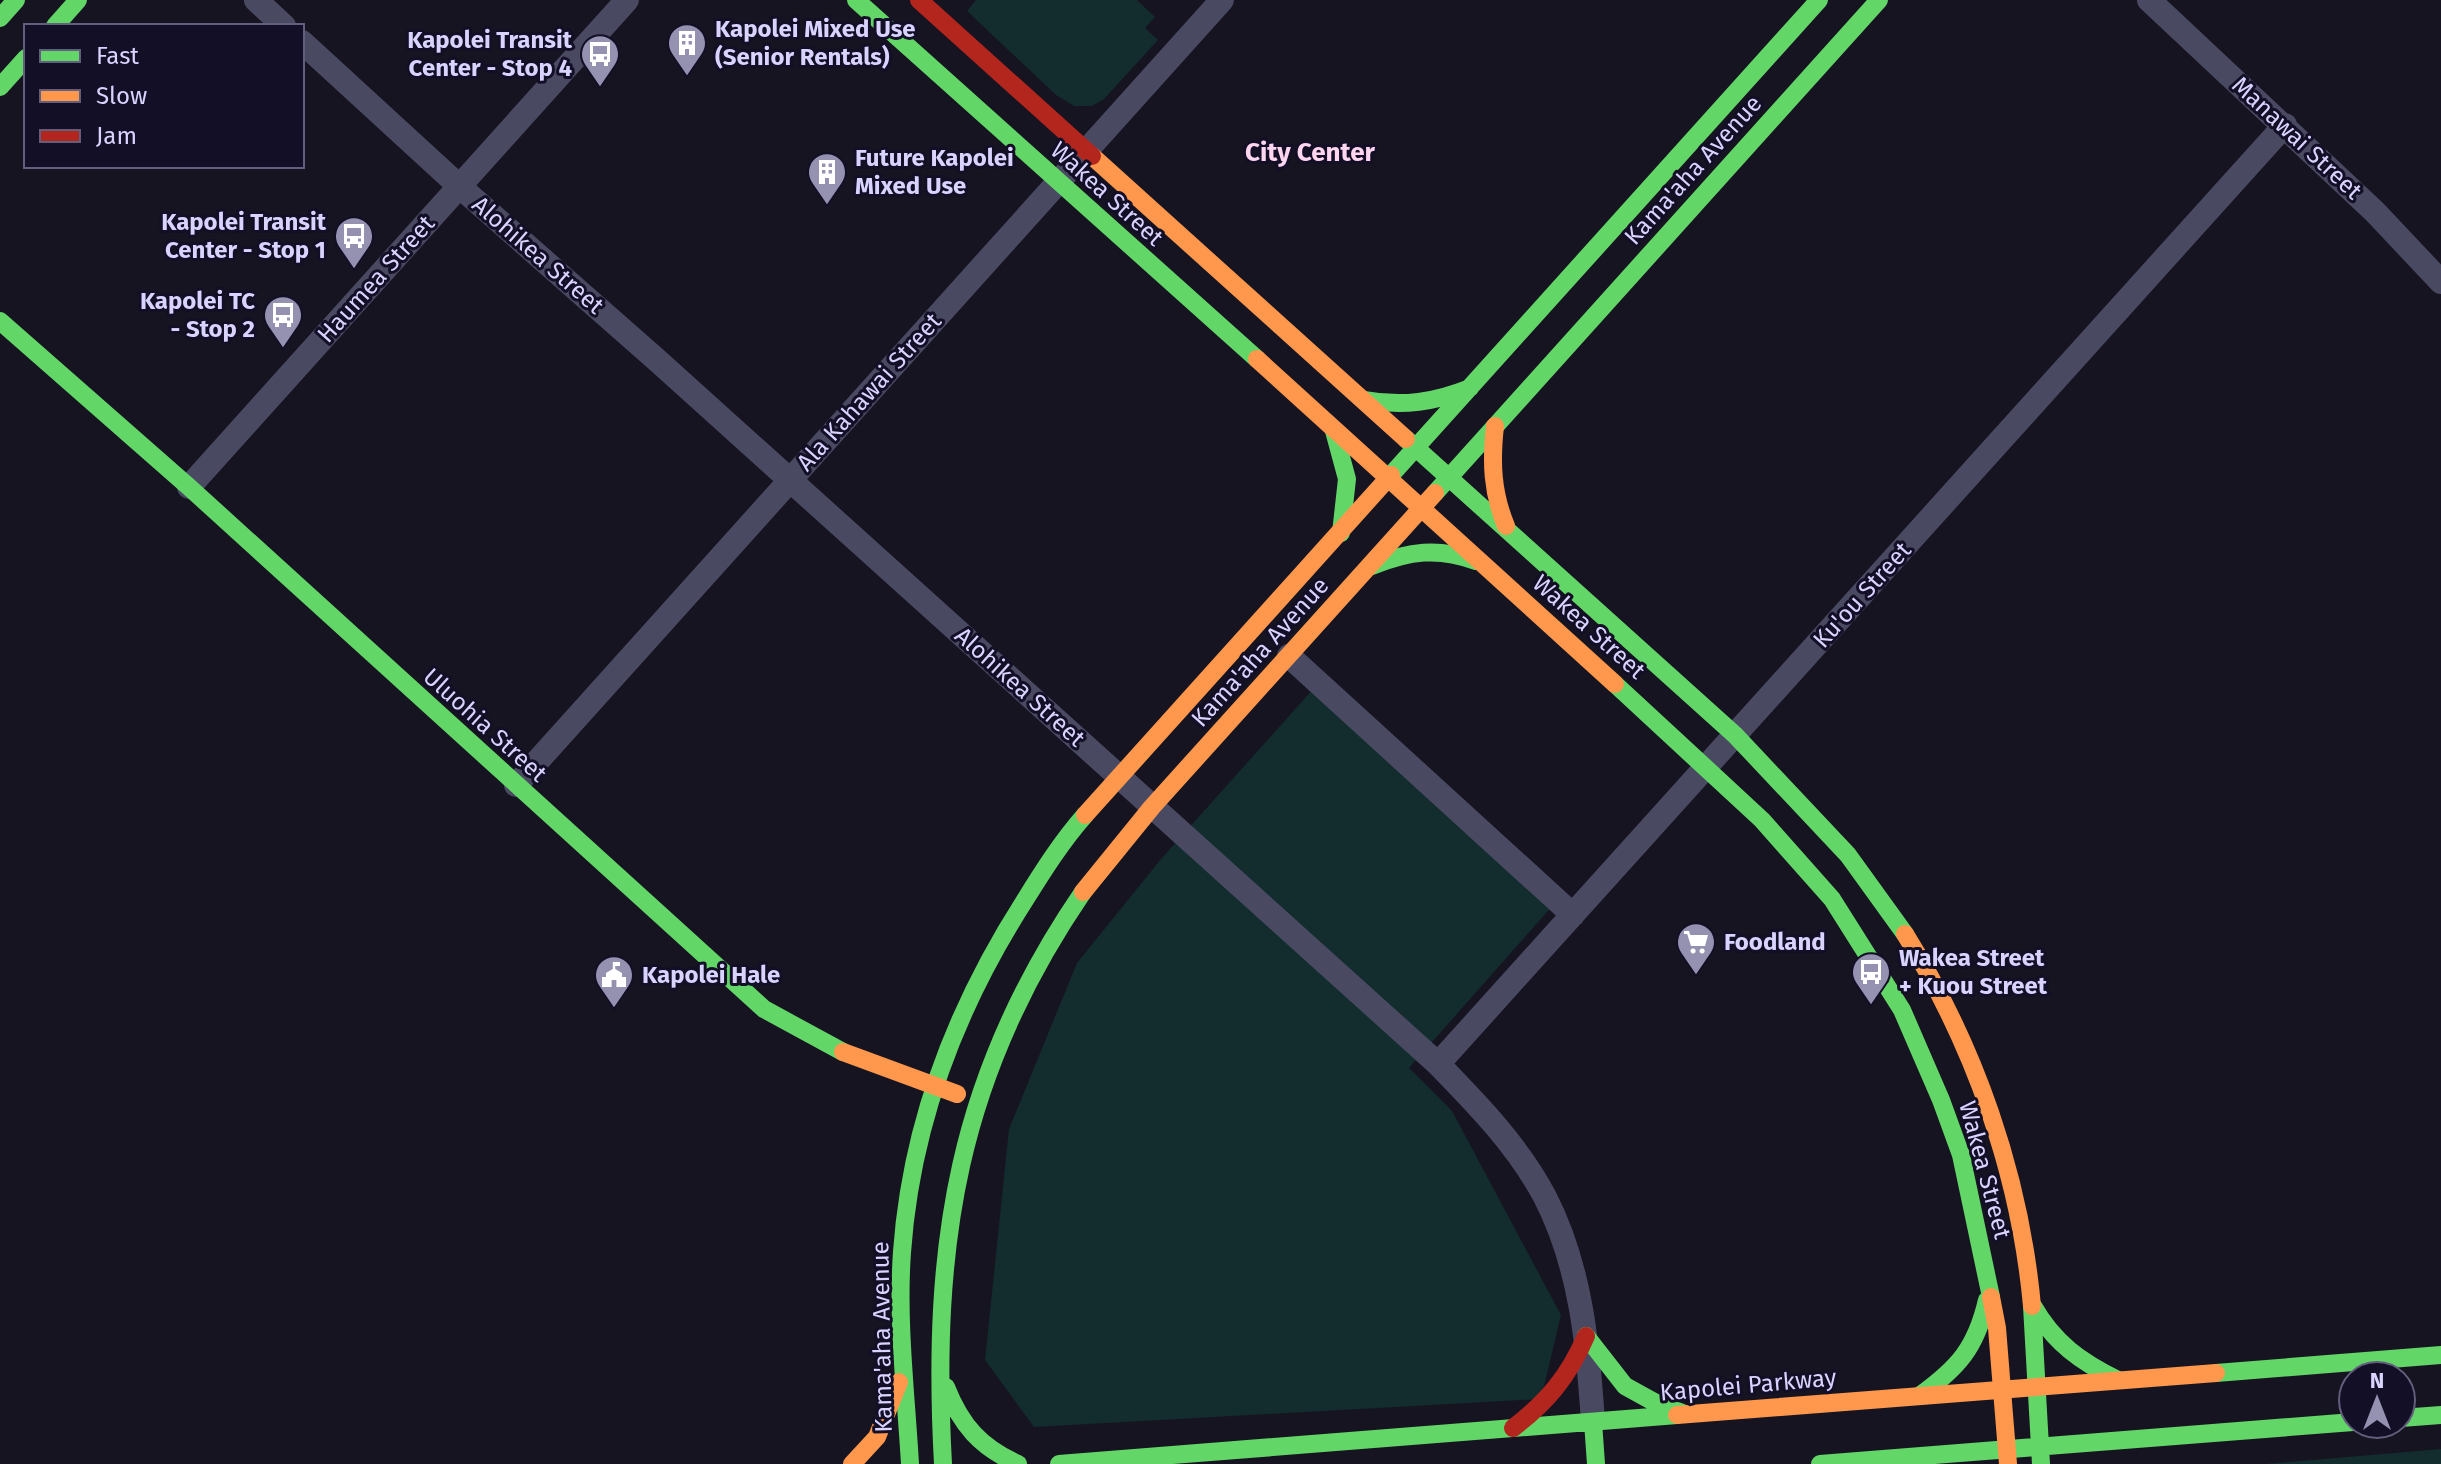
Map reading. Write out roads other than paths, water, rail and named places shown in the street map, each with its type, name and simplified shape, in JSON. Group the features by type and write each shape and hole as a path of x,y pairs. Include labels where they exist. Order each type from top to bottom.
{"street":[{"path":"0,18 16,0"},
{"path":"57,24 78,0"},
{"path":"256,0 282,24"},
{"name":"Haumea Street","path":"189,487 627,0"},
{"name":"Wakea Street","path":"856,0 1485,564 1706,767 1762,820 1832,899 1902,1010 1961,1155 1997,1328 2008,1456"},
{"name":"Wakea Street","path":"919,0 1735,735 1829,832 1872,886 1926,966 1971,1064 2002,1153 2024,1246 2032,1305 2041,1455"},
{"name":"Ala Kahawai Street","path":"516,785 1222,0"},
{"name":"Kama'aha Avenue","path":"910,1464 903,1369 902,1251 907,1200 917,1147 934,1086 974,986 1000,937 1076,825 1819,0"},
{"name":"Kama'aha Avenue","path":"943,1464 941,1312 947,1239 961,1162 995,1054 1037,966 1089,883 1152,807 1879,0"},
{"name":"Manawai Street","path":"2149,0 2285,125 2375,212 2441,282"},
{"name":"Alohikea Street","path":"304,44 1438,1064 1504,1136 1544,1196 1571,1262 1586,1336 1593,1422"},
{"path":"0,87 24,60"},
{"name":"Ku'ou Street","path":"1438,1064 2285,125"},
{"name":"Uluohia Street","path":"0,321 189,487 764,1009 841,1051 978,1101"},
{"path":"1365,400 1385,405 1413,405 1442,400 1471,387"},
{"path":"1495,426 1490,476 1495,501 1507,527"},
{"path":"1334,431 1347,479 1341,533"},
{"path":"1366,568 1425,549 1452,551 1485,564"},
{"path":"1289,656 1573,915"},
{"path":"1919,1396 1948,1376 1965,1359 1976,1342 1989,1293"},
{"path":"2032,1305 2042,1325 2065,1351 2118,1380"},
{"path":"1586,1336 1625,1386 1654,1402 1687,1414"},
{"path":"1513,1428 1557,1391 1574,1367 1586,1336"},
{"name":"Kapolei Parkway","path":"1059,1464 2441,1355"},
{"path":"852,1464 878,1439 887,1421 903,1369"},
{"path":"941,1373 955,1412 967,1431 994,1453 1018,1464"},
{"path":"2417,1417 2441,1415"},
{"path":"1593,1422 1596,1464"},
{"path":"1820,1464 1911,1457 2041,1455 2130,1440 2337,1423"},
{"path":"2099,1459 2130,1440"},
{"path":"1911,1457 1930,1464"}],"place":[{"name":"Kapolei Mixed Use (Senior Rentals)","path":"687,77"},
{"name":"Kapolei Transit Center - Stop 4","path":"600,88"},
{"name":"Future Kapolei Mixed Use","path":"827,206"},
{"name":"Kapolei Transit Center - Stop 1","path":"354,270"},
{"name":"Kapolei TC - Stop 2","path":"283,349"},
{"name":"Foodland","path":"1696,976"},
{"name":"Wakea Street + Kuou Street","path":"1871,1006"},
{"name":"Kapolei Hale","path":"614,1009"}],"district":[{"name":"City Center","path":"1310,152"}]}
